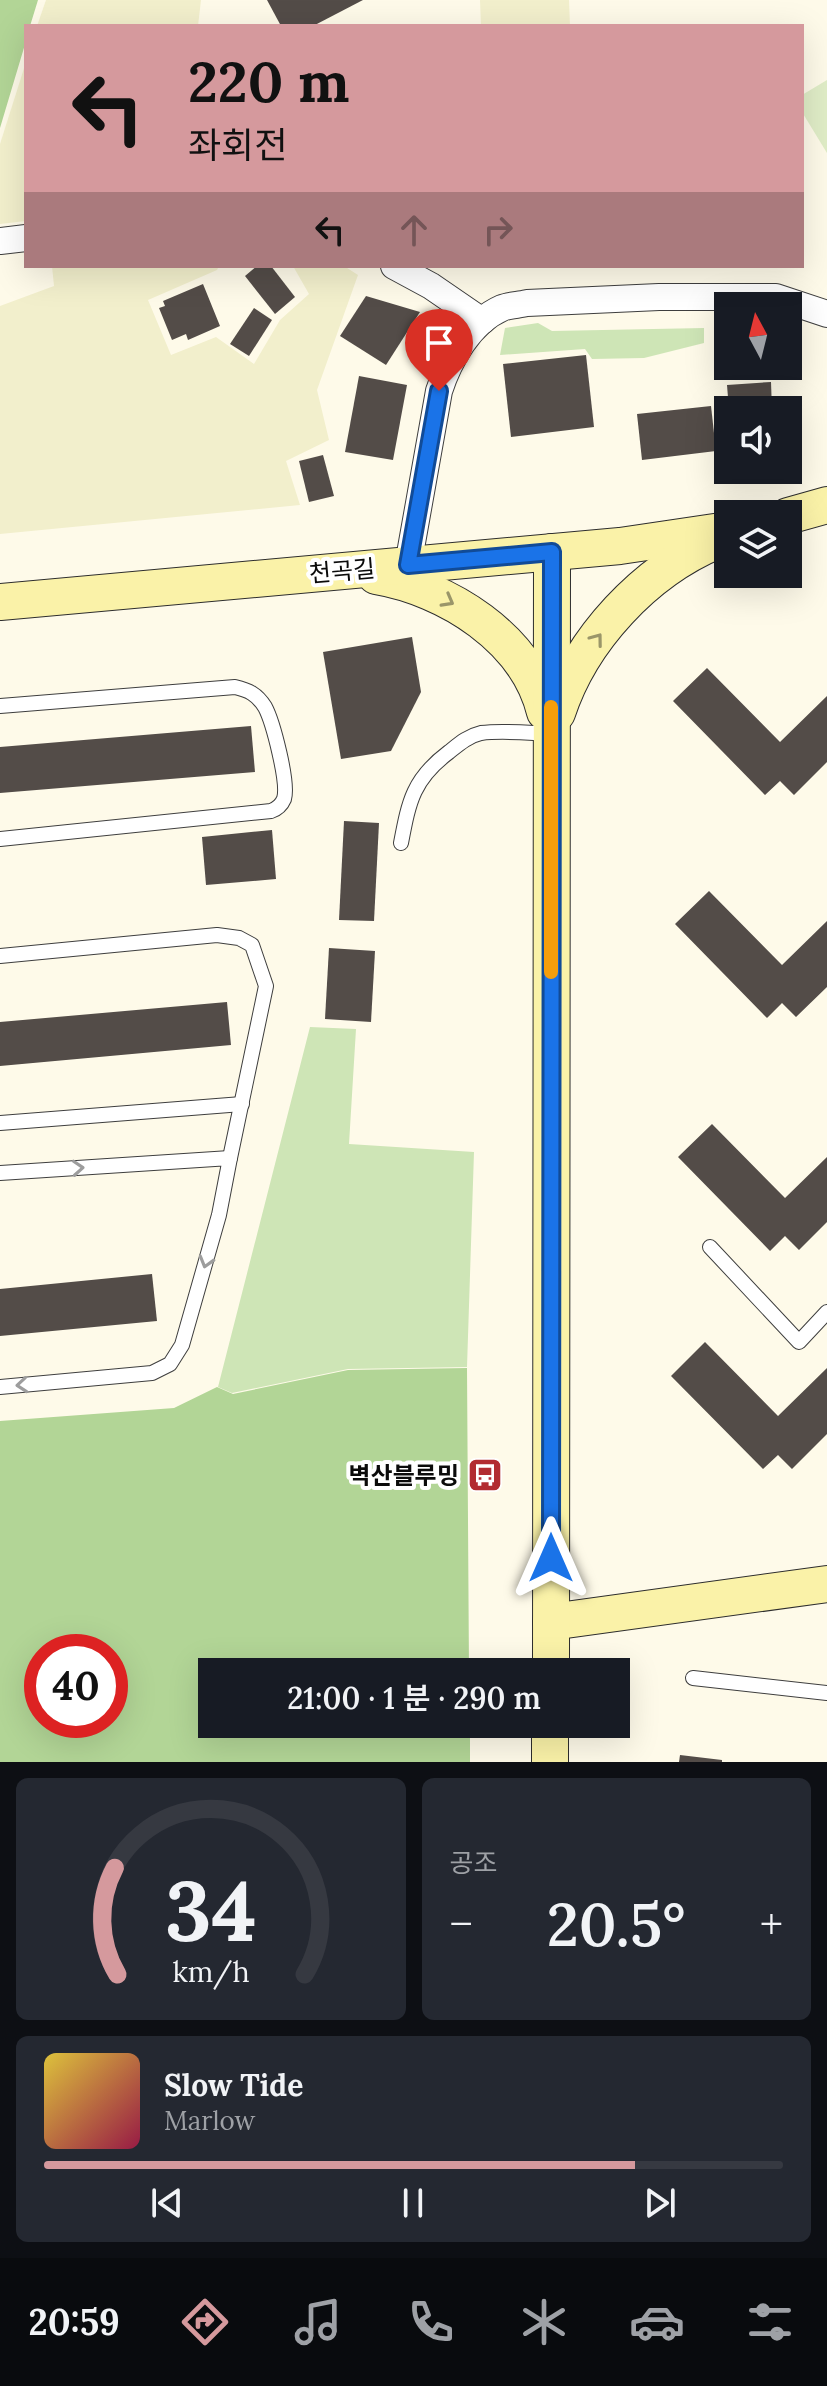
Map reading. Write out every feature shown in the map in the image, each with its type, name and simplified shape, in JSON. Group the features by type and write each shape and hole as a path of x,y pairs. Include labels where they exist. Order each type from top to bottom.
{"street":[{"path":"0,241 24,238"},
{"path":"398,268 431,286 482,321"},
{"name":"천곡길","path":"0,602 408,565 439,391 447,367 482,321 502,308 527,303 674,297 776,297 827,314"},
{"path":"802,512 827,505"},
{"path":"408,565 714,534"},
{"path":"551,734 562,699 576,671 619,612 644,585 714,540"},
{"path":"551,1658 552,552"},
{"path":"347,571 384,577 441,597 493,632 515,652 530,675 543,702 551,734"},
{"path":"551,1622 827,1584"},
{"path":"550,1738 550,1762"}],"lane":[{"path":"0,706 235,687 250,690 266,708 285,792 281,804 271,811 0,839"},
{"path":"401,843 410,800 419,779 431,765 468,737 498,732 551,734"},
{"path":"0,956 217,935 239,938 252,945 266,986 215,1230 182,1345 170,1364 152,1373 0,1387"},
{"path":"0,1123 242,1104"},
{"path":"0,1173 230,1158"},
{"path":"710,1247 799,1342 827,1312"},
{"path":"693,1678 827,1693"}],"shaded area":[{"path":"46,0 201,0 198,24 38,24"},
{"path":"480,0 569,0 570,24 481,24"},
{"path":"24,68 24,221 0,224 0,144"},
{"path":"52,268 218,268 148,300 171,355 216,337 254,364 280,320 309,294 294,268 347,268 358,275 317,390 329,440 286,461 300,505 0,534 0,306 54,286"}],"green space":[{"path":"0,0 38,0 31,24 24,24 24,48 0,128"},
{"path":"827,80 827,153 804,115 804,94"},
{"path":"538,323 552,331 704,328 704,343 644,358 592,359 585,349 500,355 505,328"},
{"path":"310,1027 356,1029 349,1144 474,1152 467,1367 348,1369 232,1393 218,1387"},
{"path":"467,1368 469,1658 198,1658 198,1738 470,1738 470,1762 0,1762 0,1421 174,1408 217,1387 233,1394 348,1370"}],"building":[{"path":"267,0 363,0 317,24 280,24"},
{"path":"255,268 273,268 295,297 275,314 245,276"},
{"path":"203,284 220,326 188,340 186,334 172,340 159,308 165,306 163,301"},
{"path":"366,296 420,312 386,365 340,336"},
{"path":"254,308 272,320 249,356 230,344"},
{"path":"586,355 594,427 511,437 503,364"},
{"path":"359,376 407,385 393,460 345,452"},
{"path":"771,382 772,396 728,396 727,385"},
{"path":"711,406 714,451 642,460 637,414"},
{"path":"323,455 334,496 309,502 299,461"},
{"path":"412,637 421,692 391,751 341,759 323,652"},
{"path":"707,668 780,742 827,696 827,762 794,795 780,781 765,795 673,701"},
{"path":"251,726 255,772 0,793 0,747"},
{"path":"344,821 379,823 374,921 339,920"},
{"path":"272,830 276,879 206,885 202,837"},
{"path":"709,891 782,965 827,921 827,987 796,1017 782,1003 767,1018 675,924"},
{"path":"329,948 375,951 371,1022 325,1019"},
{"path":"227,1002 231,1045 0,1066 0,1022"},
{"path":"712,1124 785,1198 827,1157 827,1222 799,1250 785,1236 770,1251 678,1157"},
{"path":"152,1274 157,1321 0,1336 0,1289"},
{"path":"705,1342 778,1416 827,1368 827,1434 792,1469 778,1455 763,1469 671,1376"},
{"path":"680,1755 722,1760 722,1762 679,1762"}],"slow traffic":[{"path":"551,707 551,972"}],"place":[{"name":"벽산블루밍","path":"485,1475"}],"route":[{"path":"439,391 408,565 552,552 551,1558"}]}
